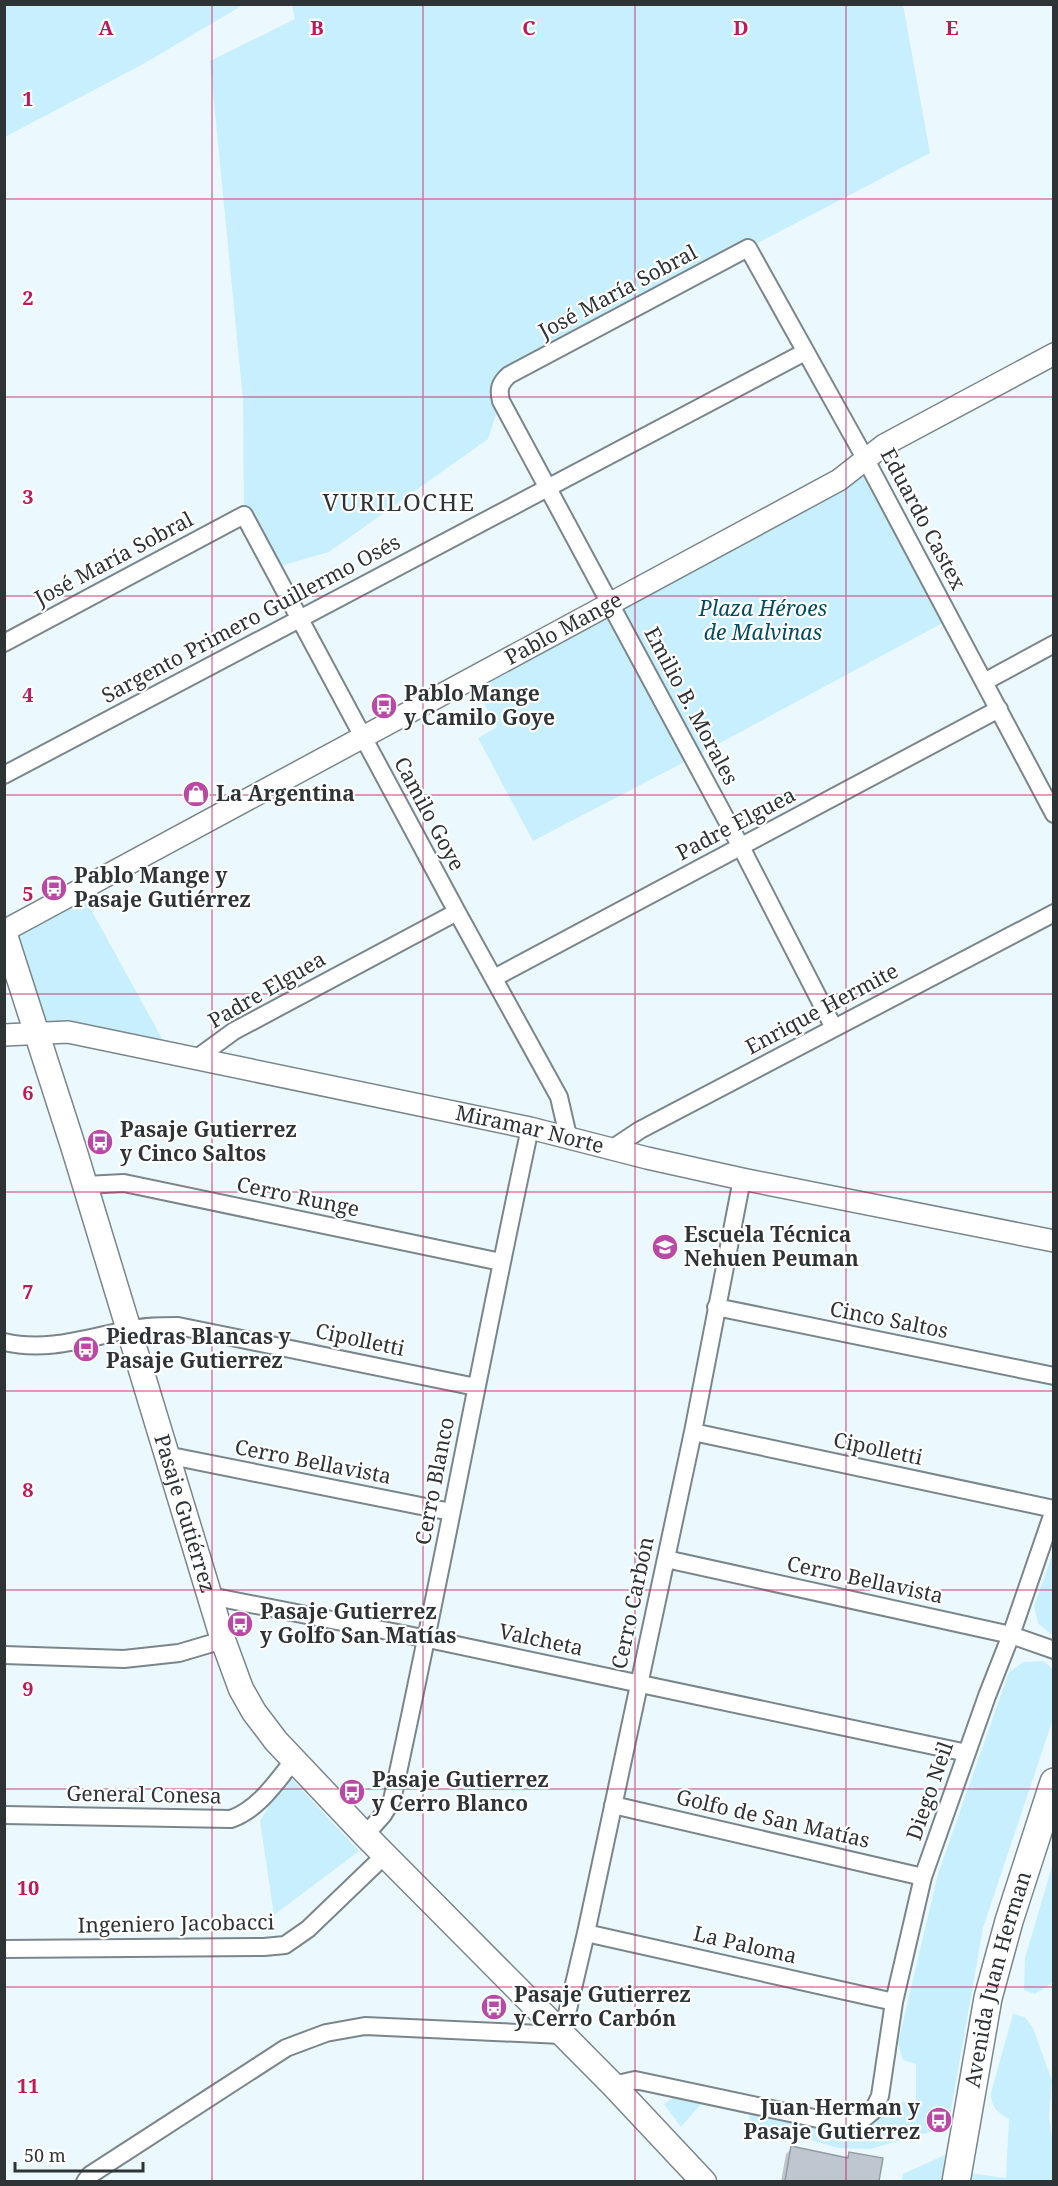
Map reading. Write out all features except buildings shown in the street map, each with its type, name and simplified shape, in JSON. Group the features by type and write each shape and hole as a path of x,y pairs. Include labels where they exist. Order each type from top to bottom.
{"main road":[{"name":"Pasaje Gutiérrez","path":"4,931 85,1185 223,1640 241,1689 254,1712 294,1760 365,1835 613,2085 702,2181"},
{"name":"Avenida Juan Herman","path":"956,2181 988,1998 1009,1921 1053,1782"}],"street":[{"name":"Eduardo Castex","path":"748,248 866,460 1053,814"},
{"name":"José María Sobral","path":"509,375 748,248"},
{"name":"Sargento Primero Guillermo Osés","path":"4,776 805,352"},
{"name":"Pablo Mange","path":"4,931 839,480 884,445 1053,354"},
{"name":"Emilio B. Morales","path":"509,375 502,382 499,390 501,401 741,847 834,1028"},
{"name":"José María Sobral","path":"4,643 244,515"},
{"name":"Camilo Goye","path":"244,515 559,1097 568,1136"},
{"path":"984,682 1053,644"},
{"name":"Padre Elguea","path":"494,978 999,709"},
{"name":"Padre Elguea","path":"197,1058 234,1031 457,912"},
{"name":"Enrique Hermite","path":"614,1148 640,1130 1053,913"},
{"name":"Miramar Norte","path":"4,1035 68,1032 568,1136 648,1158 742,1179 1053,1241"},
{"name":"Cerro Blanco","path":"365,1835 383,1815 392,1800 428,1639 451,1512 530,1128"},
{"name":"Cerro Carbón","path":"562,2035 693,1432 742,1179"},
{"name":"Cerro Runge","path":"85,1185 124,1184 501,1262"},
{"name":"Cinco Saltos","path":"716,1307 1053,1376"},
{"name":"Cipolletti","path":"4,1342 44,1346 84,1341 128,1330 178,1326 476,1387"},
{"name":"Cipolletti","path":"693,1432 1053,1509"},
{"name":"Cerro Bellavista","path":"166,1455 451,1512"},
{"name":"Diego Neil","path":"613,2085 635,2080 842,2124 862,2120 873,2111 880,2096 894,2002 923,1877 1011,1635 1053,1509"},
{"name":"Cerro Bellavista","path":"666,1559 1011,1635 1053,1650"},
{"name":"Valcheta","path":"210,1596 428,1639 967,1753"},
{"path":"4,1655 124,1659 179,1653 223,1640"},
{"name":"General Conesa","path":"4,1815 231,1819 253,1808 294,1760"},
{"name":"Golfo de San Matías","path":"613,1805 923,1877"},
{"name":"Ingeniero Jacobacci","path":"4,1949 285,1945 308,1929 385,1855"},
{"name":"La Paloma","path":"586,1933 894,2002"},
{"path":"85,2181 90,2175 286,2048 326,2033 365,2026 562,2035"}],"green space":[{"path":"5,4 243,5 145,63 5,137"},
{"path":"292,5 903,5 930,153 509,375 488,439 329,552 273,568 244,515 243,400 210,61 295,19"},
{"name":"Plaza Héroes de Malvinas","path":"866,460 950,619 533,841 478,738 497,727 471,679"},
{"path":"83,895 165,1044 42,1028 11,934"},
{"path":"1053,1553 1053,1636 1038,1623 1034,1606"},
{"path":"1043,1661 1053,1669 1053,1719 983,1928 948,2127 870,2149 838,2148 750,2122 749,2115 855,2132 873,2122 888,2103 916,2101 916,2064 903,2060 898,2043 938,1874 1009,1672 1024,1662"},
{"path":"288,1775 359,1851 274,1915 260,1821"},
{"path":"1053,1863 1053,1982 1035,1994 1024,1990 1025,1958"},
{"path":"1013,2014 1025,2017 1033,2028 1052,2081 1049,2116 1053,2146 1053,2181 967,2182 968,2173 1006,2178 1009,2119 996,2109 991,2093"},
{"path":"676,2096 702,2103 681,2127 664,2104"},
{"path":"945,2155 942,2181 902,2181 903,2174"}],"place":[{"name":"Pablo Mange y Camilo Goye","path":"384,706"},
{"name":"La Argentina","path":"196,794"},
{"name":"Pablo Mange y Pasaje Gutiérrez","path":"54,888"},
{"name":"Pasaje Gutierrez y Cinco Saltos","path":"100,1142"},
{"name":"Escuela Técnica Nehuen Peuman","path":"665,1247"},
{"name":"Piedras Blancas y Pasaje Gutierrez","path":"86,1349"},
{"name":"Pasaje Gutierrez y Golfo San Matías","path":"240,1624"},
{"name":"Pasaje Gutierrez y Cerro Blanco","path":"352,1792"},
{"name":"Pasaje Gutierrez y Cerro Carbón","path":"494,2007"},
{"name":"Juan Herman y Pasaje Gutierrez","path":"939,2120"}],"district":[{"name":"VURILOCHE","path":"399,503"}]}
